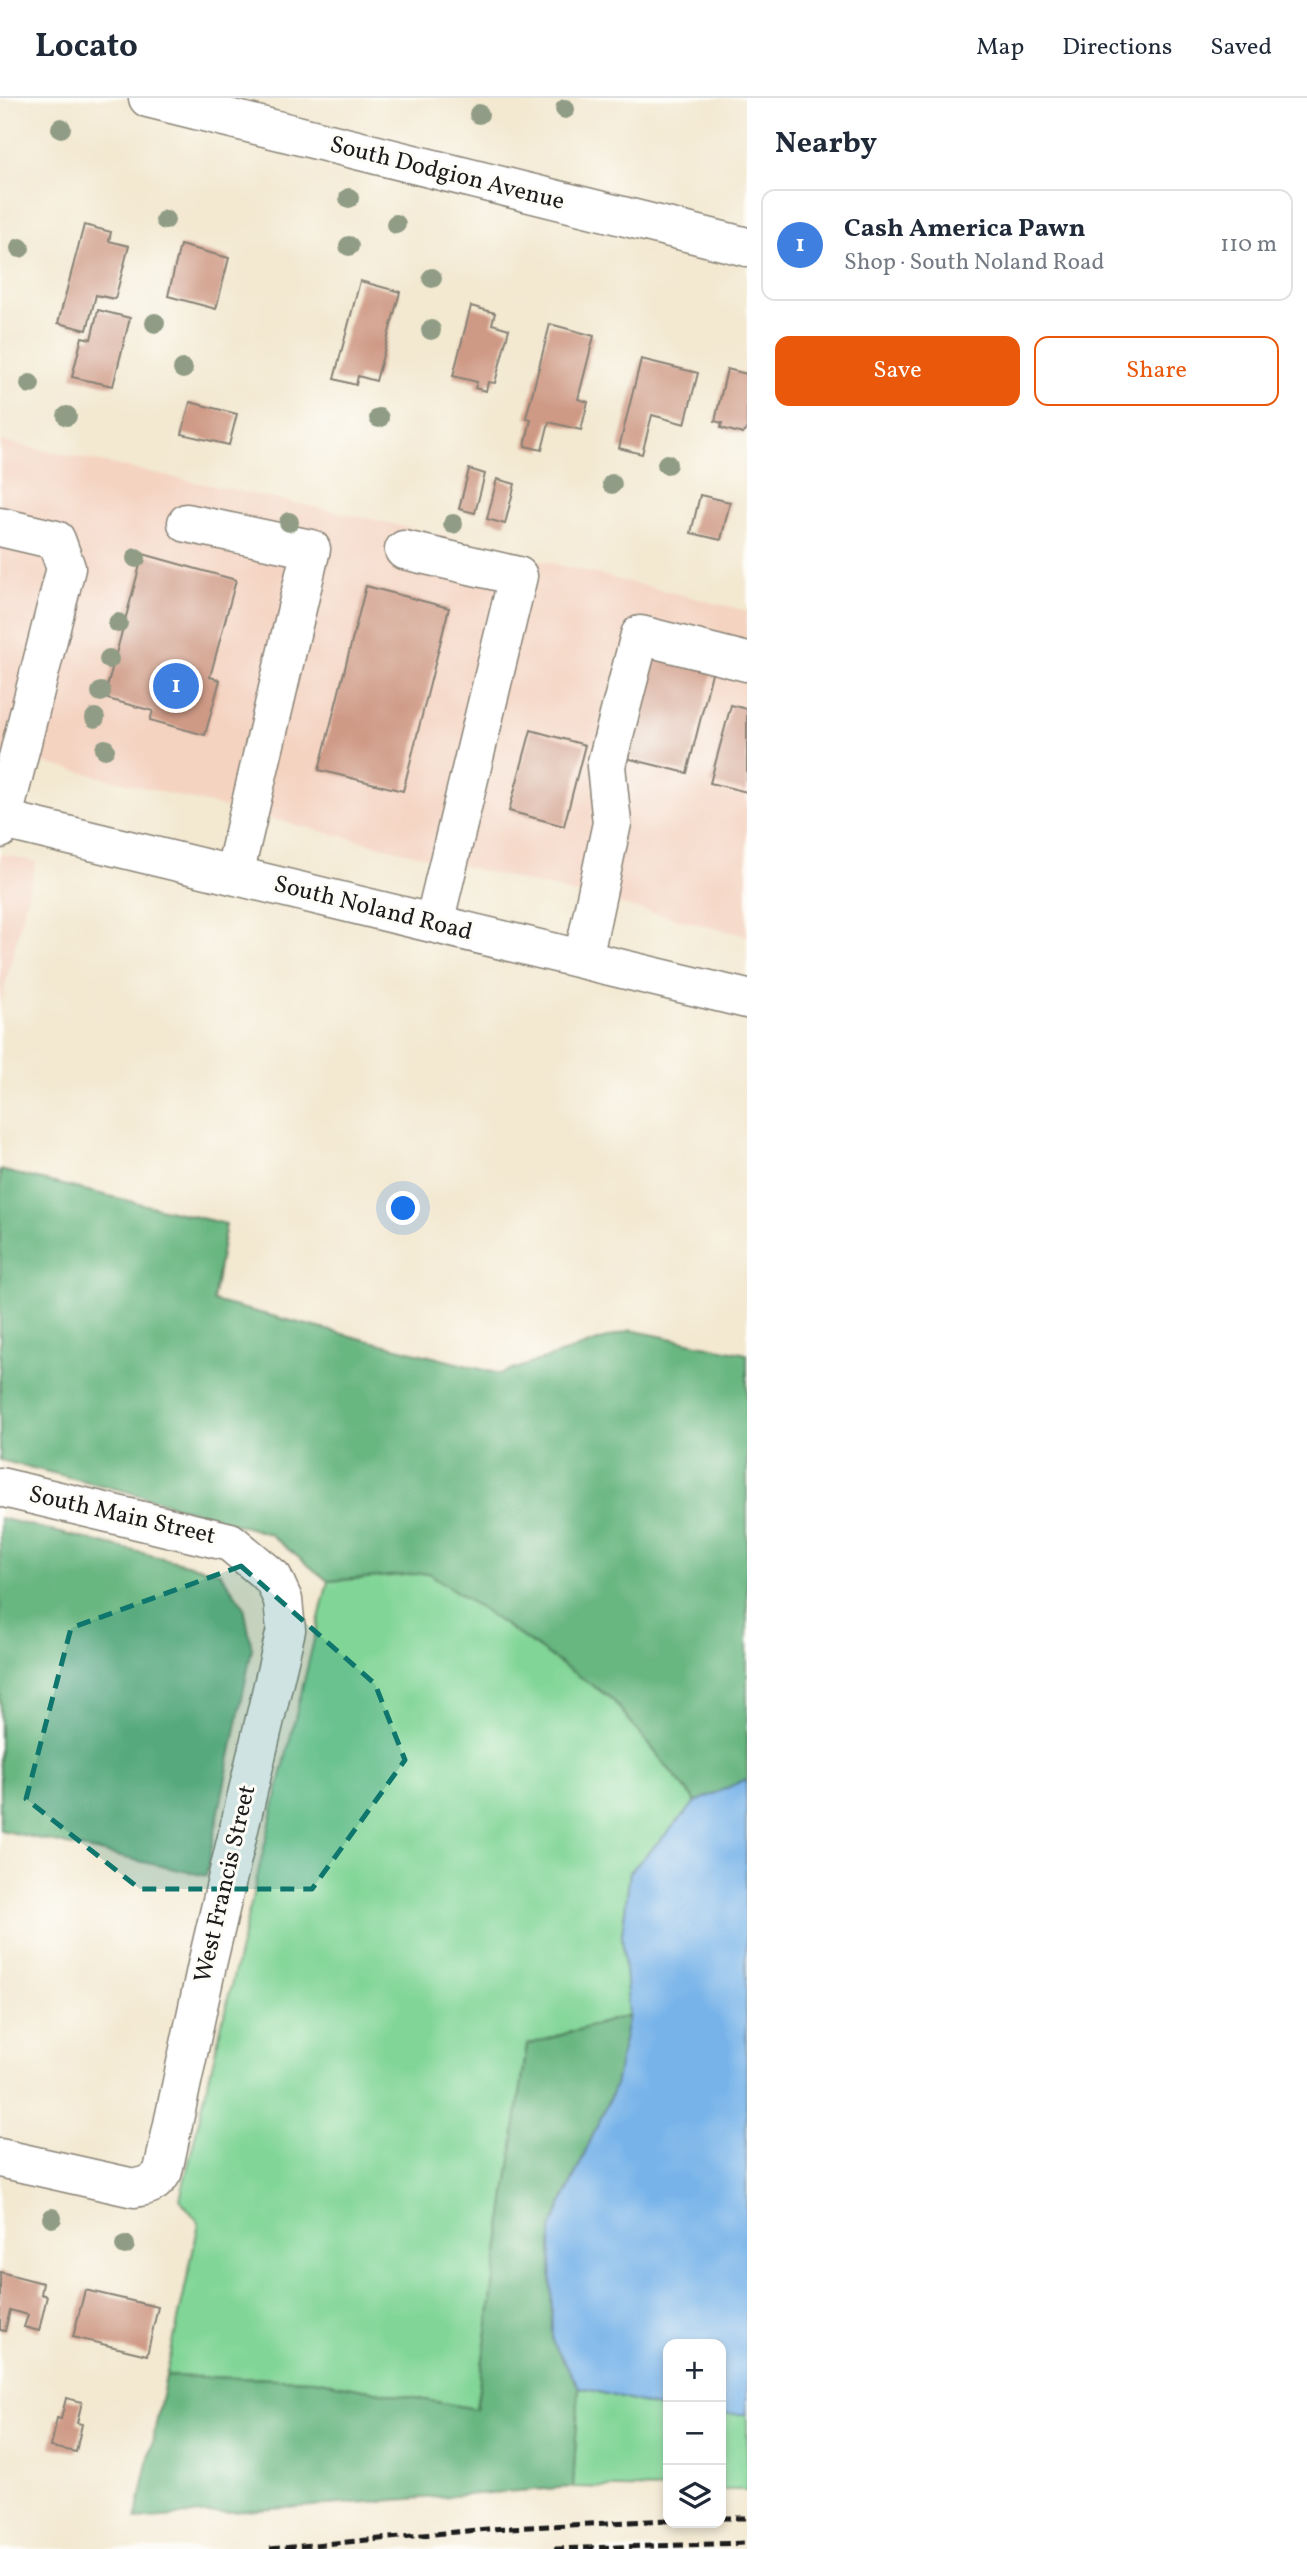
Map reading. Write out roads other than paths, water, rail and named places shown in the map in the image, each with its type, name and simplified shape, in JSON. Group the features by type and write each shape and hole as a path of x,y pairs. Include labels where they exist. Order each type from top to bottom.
{"street":[{"name":"South Dodgion Avenue","path":"148,98 747,247"},
{"path":"187,523 311,549 234,875"},
{"path":"0,527 56,540 66,568 1,822"},
{"path":"404,550 518,576 434,923"},
{"path":"583,959 612,823 606,766 640,635 747,662"},
{"name":"South Noland Road","path":"1,822 234,875 747,999"},
{"name":"South Main Street","path":"0,1488 230,1542 273,1578"},
{"name":"West Francis Street","path":"0,2158 134,2188 149,2186 158,2180 163,2171 208,1960 286,1630 284,1600 273,1578"}],"water":[{"path":"746,1779 747,2414 726,2414 726,2339 663,2339 663,2409 579,2387 552,2341 551,2229 615,2086 629,2015 622,1935 630,1872 696,1802"}],"railway":[{"path":"726,2518 747,2518"},
{"path":"270,2549 488,2529 663,2520"},
{"path":"554,2549 747,2543"}],"place":[{"name":"Cash America Pawn","path":"176,686"}]}
